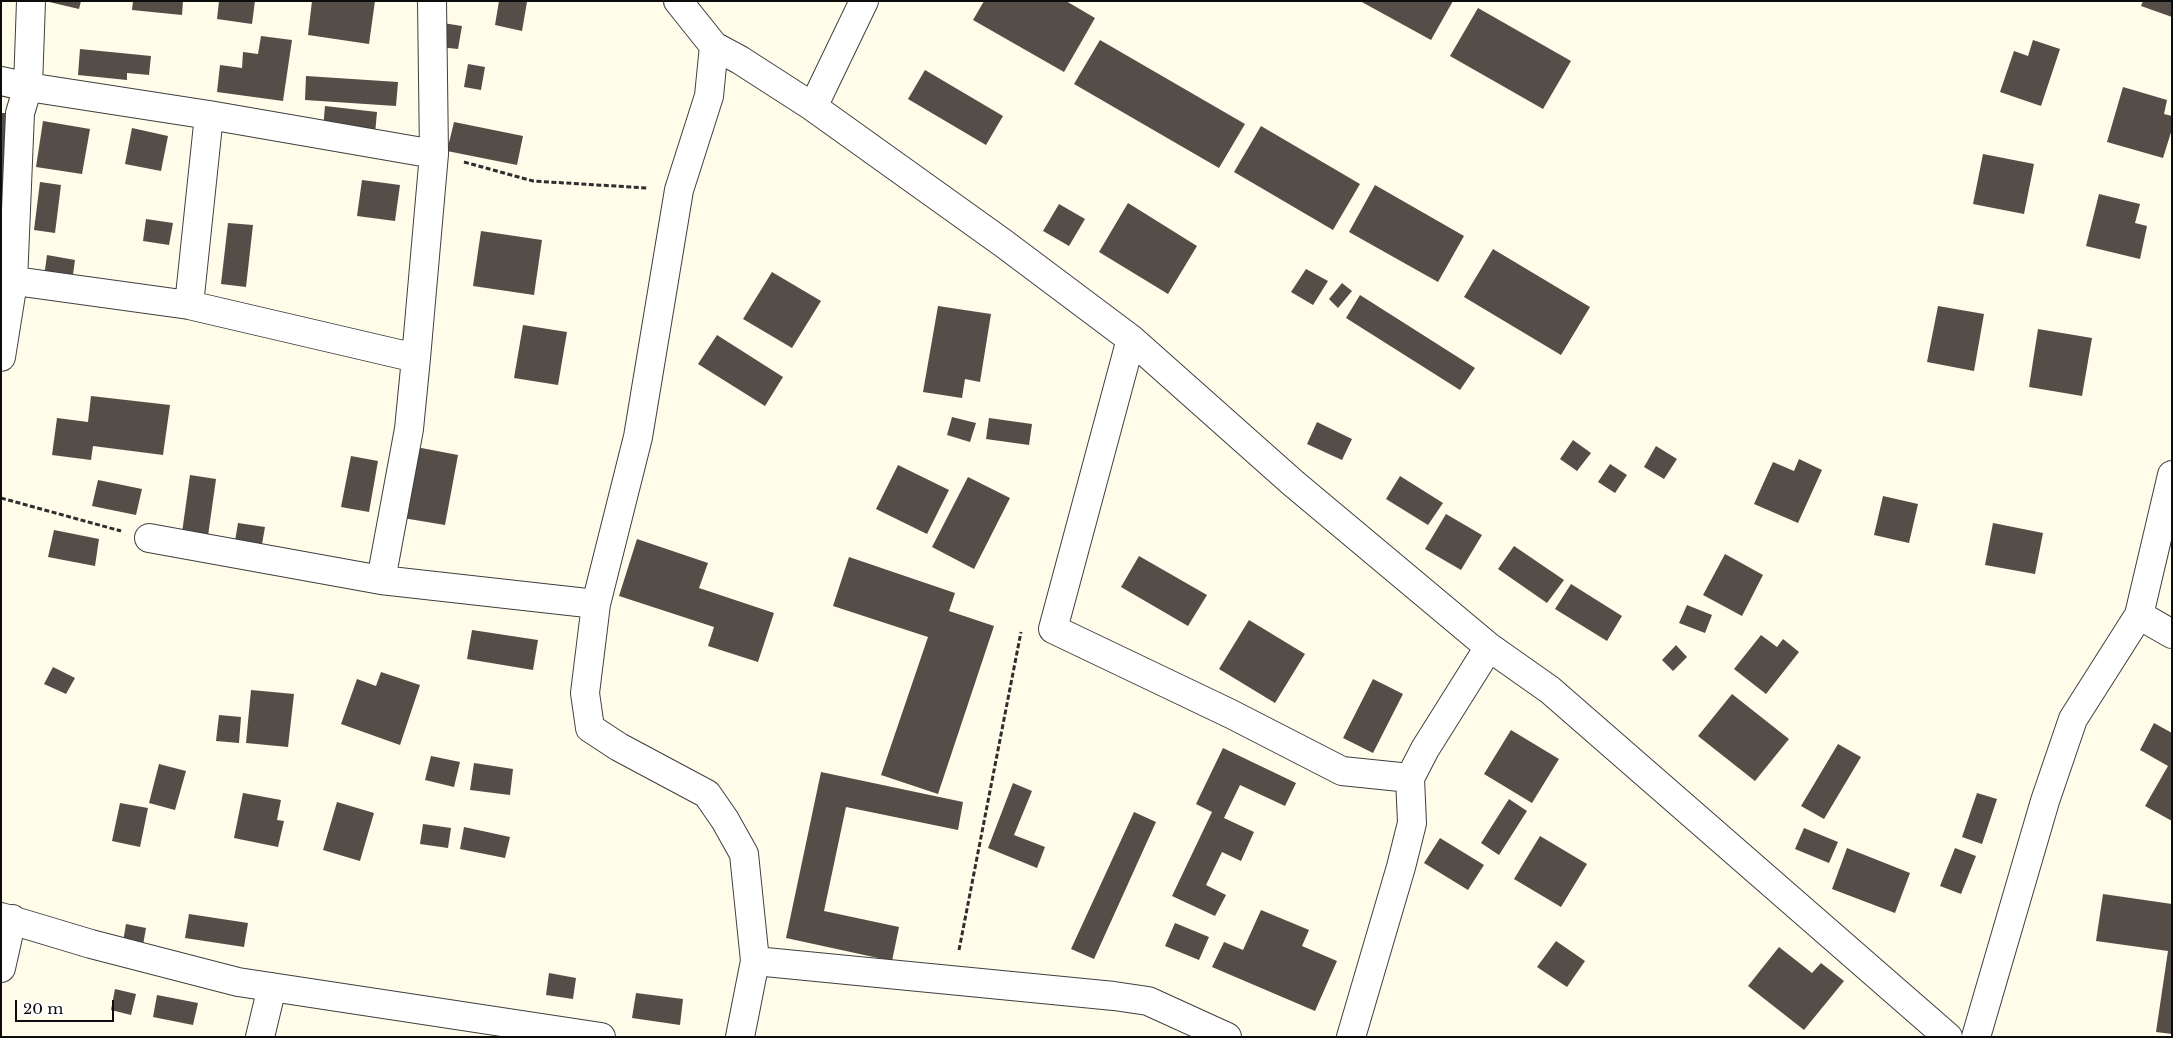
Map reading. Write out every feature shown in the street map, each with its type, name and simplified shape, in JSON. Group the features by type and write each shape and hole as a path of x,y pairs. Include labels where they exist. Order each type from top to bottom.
{"street":[{"path":"1,357 20,112 28,87 31,1"},
{"path":"381,580 409,429 434,154 432,1"},
{"path":"678,1 714,46 740,60 813,107 1003,243 1131,338 1293,483 1489,646 1550,690 1948,1037"},
{"path":"813,107 864,1"},
{"path":"714,46 709,96 679,190 638,437 596,604 585,693 590,728 618,747 707,794 744,854 755,960 740,1037"},
{"path":"1,81 434,154"},
{"path":"189,305 209,116"},
{"path":"7,280 189,305 416,358"},
{"path":"1131,338 1053,629 1231,714 1342,771 1410,778"},
{"path":"1976,1037 2046,801 2073,719 2139,615 2172,475"},
{"path":"148,538 381,580 596,604"},
{"path":"2139,615 2172,634"},
{"path":"1351,1037 1412,823 1410,778 1425,748 1489,646"},
{"path":"1,968 7,918 238,982 601,1037"},
{"path":"755,960 1114,996 1148,1002 1227,1037"},
{"path":"260,1037 272,987"}],"path":[{"path":"434,154 533,181 679,190"},
{"path":"1,498 148,538"},
{"path":"953,980 1023,621 1053,629"}],"building":[{"path":"45,1 81,1 79,9"},
{"path":"133,1 183,1 182,15 132,10"},
{"path":"219,1 255,1 252,24 217,19"},
{"path":"312,1 375,1 369,44 308,35"},
{"path":"499,1 527,2 522,31 495,25"},
{"path":"984,1 1066,1 1095,18 1064,72 973,20"},
{"path":"1360,1 1453,1 1431,40"},
{"path":"2143,1 2172,1 2172,17 2141,6"},
{"path":"1478,8 1571,61 1543,109 1450,56"},
{"path":"443,23 462,26 458,49 439,47"},
{"path":"261,36 292,40 283,101 217,92 220,65 242,68 243,52 258,54"},
{"path":"1100,40 1245,124 1219,168 1074,84"},
{"path":"2033,40 2060,49 2041,106 2000,92 2014,51 2028,56"},
{"path":"80,49 151,56 149,75 127,73 127,80 78,75"},
{"path":"468,64 485,67 481,90 464,87"},
{"path":"925,70 1003,116 986,145 908,99"},
{"path":"306,76 398,82 396,106 305,100"},
{"path":"2123,87 2167,100 2164,114 2172,116 2172,129 2163,158 2107,142"},
{"path":"325,106 377,112 375,134 323,129"},
{"path":"1,113 6,113 3,184 1,184"},
{"path":"43,121 90,129 82,174 36,167"},
{"path":"454,122 523,136 517,165 447,151"},
{"path":"1261,126 1360,184 1333,230 1234,172"},
{"path":"132,128 168,136 161,171 125,164"},
{"path":"1983,154 2034,164 2024,214 1973,204"},
{"path":"362,180 400,185 395,221 357,216"},
{"path":"40,182 61,185 55,233 34,230"},
{"path":"1375,185 1464,236 1438,282 1349,232"},
{"path":"2099,194 2140,204 2135,223 2147,226 2140,259 2086,246"},
{"path":"1128,203 1197,246 1168,294 1099,252"},
{"path":"1059,204 1085,219 1069,246 1043,231"},
{"path":"146,219 173,223 169,245 143,241"},
{"path":"228,223 253,225 246,287 221,284"},
{"path":"481,231 542,240 534,295 473,286"},
{"path":"1493,249 1590,307 1561,355 1464,297"},
{"path":"47,255 75,260 72,282 44,277"},
{"path":"1306,269 1328,281 1313,305 1291,292"},
{"path":"772,272 821,301 792,348 743,319"},
{"path":"1342,283 1352,291 1338,308 1329,299"},
{"path":"1360,295 1475,368 1460,390 1346,318"},
{"path":"938,306 991,314 980,382 965,379 962,398 923,392"},
{"path":"1938,306 1984,314 1974,371 1927,362"},
{"path":"523,325 567,332 558,385 514,378"},
{"path":"2038,329 2092,338 2082,396 2029,387"},
{"path":"717,335 783,377 765,406 698,364"},
{"path":"91,396 170,405 163,455 93,446 91,460 52,455 57,418 88,422"},
{"path":"952,417 976,423 970,442 947,435"},
{"path":"989,418 1032,424 1029,445 986,439"},
{"path":"1317,422 1352,439 1342,460 1307,444"},
{"path":"1573,440 1591,453 1577,471 1560,459"},
{"path":"1656,446 1677,459 1664,479 1644,467"},
{"path":"416,447 458,455 445,525 403,518"},
{"path":"351,456 378,461 369,512 341,507"},
{"path":"1799,459 1822,470 1798,523 1754,504 1773,462 1794,471"},
{"path":"1610,464 1627,475 1615,493 1598,482"},
{"path":"898,465 949,490 927,534 876,509"},
{"path":"190,475 216,479 207,543 181,540"},
{"path":"1400,476 1443,503 1428,525 1386,499"},
{"path":"968,477 1010,498 974,569 932,547"},
{"path":"98,480 142,489 136,515 92,506"},
{"path":"1883,496 1918,504 1909,543 1874,535"},
{"path":"1446,514 1482,535 1461,570 1425,549"},
{"path":"238,523 265,527 261,550 234,547"},
{"path":"1993,523 2043,533 2035,574 1985,565"},
{"path":"54,530 99,539 95,566 48,557"},
{"path":"637,539 708,563 699,588 774,613 758,662 708,646 714,627 619,596"},
{"path":"1514,546 1564,580 1547,603 1498,569"},
{"path":"1725,554 1763,575 1742,616 1703,595"},
{"path":"1139,556 1207,595 1188,626 1121,587"},
{"path":"849,557 955,593 949,611 994,626 938,794 881,775 928,637 833,606"},
{"path":"1571,584 1622,616 1607,641 1555,609"},
{"path":"1687,605 1712,615 1705,633 1679,623"},
{"path":"1249,620 1305,654 1275,703 1219,669"},
{"path":"472,630 538,640 533,670 467,659"},
{"path":"1761,635 1777,647 1783,639 1799,652 1766,694 1734,669"},
{"path":"1676,645 1687,657 1673,671 1662,660"},
{"path":"53,667 75,678 66,694 44,684"},
{"path":"381,672 420,685 400,745 341,724 357,679 376,686"},
{"path":"1373,679 1403,694 1373,753 1343,738"},
{"path":"251,690 294,694 288,747 246,743"},
{"path":"1732,694 1789,739 1755,781 1698,736"},
{"path":"219,715 241,717 239,743 216,741"},
{"path":"2154,723 2172,733 2172,821 2145,806 2168,766 2140,750"},
{"path":"1511,730 1559,759 1532,803 1484,774"},
{"path":"1838,744 1861,757 1824,819 1801,806"},
{"path":"1223,748 1296,783 1285,806 1240,785 1224,818 1254,832 1241,861 1222,852 1206,885 1226,895 1215,916 1172,896 1212,812 1196,804"},
{"path":"431,756 460,762 454,787 425,780"},
{"path":"474,763 513,769 510,795 470,790"},
{"path":"159,764 186,771 175,810 149,803"},
{"path":"821,772 963,802 958,830 846,807 824,911 899,927 892,961 786,938"},
{"path":"1013,783 1032,791 1014,835 1045,847 1037,868 988,848"},
{"path":"243,793 281,800 277,820 284,821 278,847 234,838"},
{"path":"1977,793 1997,799 1982,844 1962,837"},
{"path":"1509,799 1527,811 1499,855 1481,843"},
{"path":"337,802 374,813 360,861 323,850"},
{"path":"120,803 148,808 140,847 112,841"},
{"path":"1134,812 1156,822 1094,959 1071,949"},
{"path":"423,824 451,828 448,848 420,844"},
{"path":"464,827 510,837 505,858 460,849"},
{"path":"1804,828 1838,842 1829,863 1795,849"},
{"path":"1540,836 1587,864 1561,907 1514,879"},
{"path":"1440,838 1484,865 1468,890 1424,863"},
{"path":"1847,848 1910,873 1895,913 1832,889"},
{"path":"1955,848 1976,856 1961,894 1940,886"},
{"path":"2103,894 2172,904 2172,1034 2156,1032 2168,951 2096,941"},
{"path":"1261,910 1309,930 1302,946 1337,961 1315,1011 1212,967 1224,942 1243,950"},
{"path":"189,914 248,923 244,947 185,938"},
{"path":"1175,923 1209,937 1199,960 1165,946"},
{"path":"126,924 146,928 143,945 123,942"},
{"path":"1556,941 1585,961 1567,987 1537,967"},
{"path":"1779,947 1812,973 1821,963 1844,981 1804,1030 1748,986"},
{"path":"549,973 576,978 573,999 546,995"},
{"path":"115,989 136,994 131,1015 111,1010"},
{"path":"636,993 683,999 680,1025 632,1018"},
{"path":"157,995 198,1003 193,1025 153,1017"}]}
